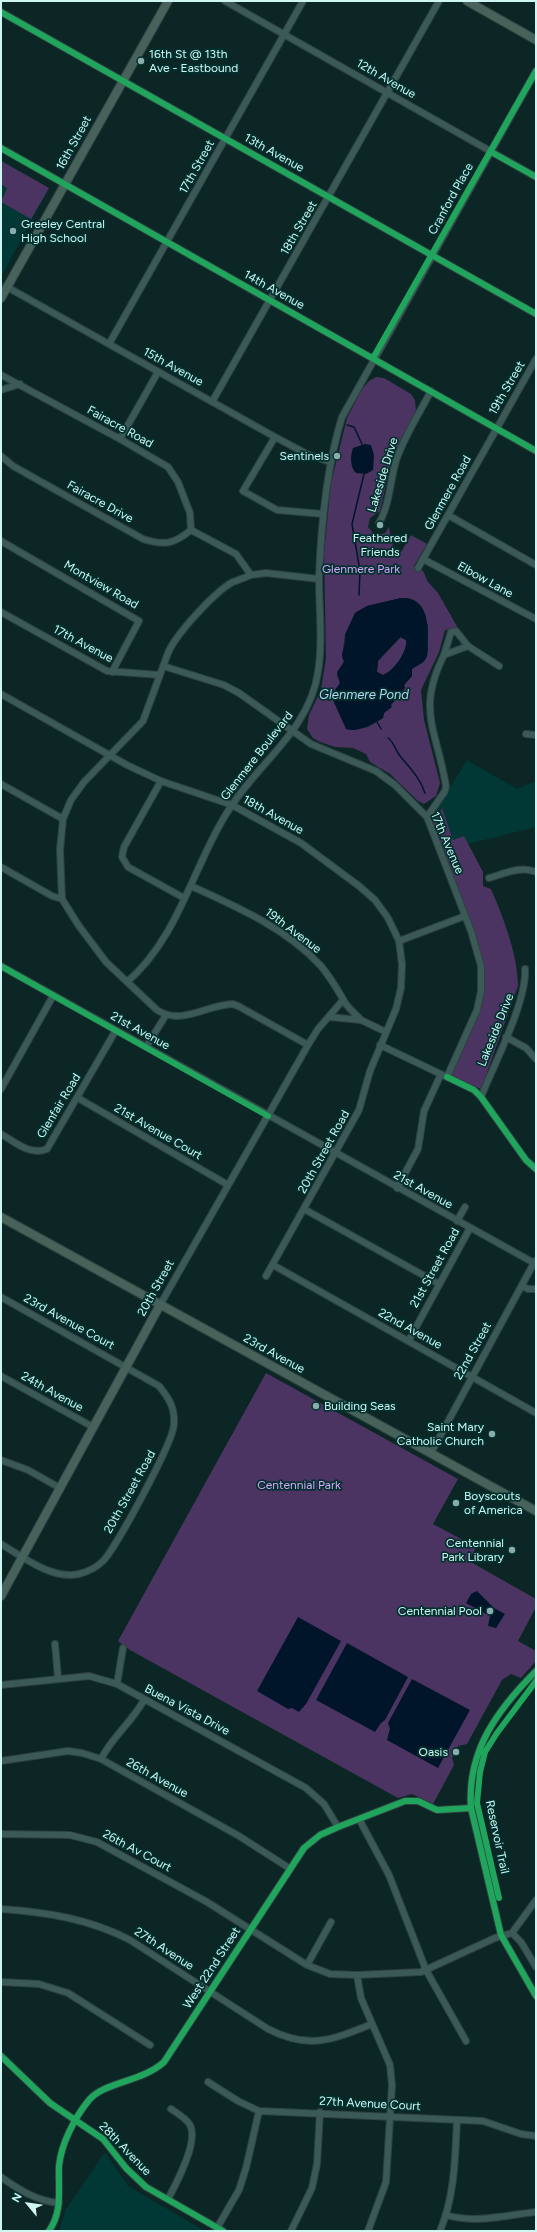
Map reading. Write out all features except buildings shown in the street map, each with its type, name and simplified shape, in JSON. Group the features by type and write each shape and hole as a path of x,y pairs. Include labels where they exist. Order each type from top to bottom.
{"main road":[{"name":"16th Street","path":"1,298 168,1"},
{"path":"467,1 536,40"},
{"name":"23rd Avenue","path":"1,1217 536,1511"},
{"name":"20th Street","path":"1,1596 160,1305"}],"street":[{"name":"12th Avenue","path":"225,1 536,177"},
{"name":"17th Street","path":"109,344 303,1"},
{"name":"18th Street","path":"212,402 439,1"},
{"name":"13th Avenue","path":"1,12 536,314"},
{"name":"Cranford Place","path":"373,358 536,71"},
{"name":"14th Avenue","path":"1,148 536,451"},
{"name":"15th Avenue","path":"7,287 275,437 307,454 330,462"},
{"name":"Glenmere Boulevard","path":"127,982 155,953 232,805 292,732 313,694 318,673 319,579 330,462 342,417 373,358"},
{"name":"19th Street","path":"496,428 536,359"},
{"path":"120,439 158,372"},
{"name":"Fairacre Road","path":"1,375 157,460 173,473 190,513 191,530"},
{"path":"1,390 20,384"},
{"name":"Lakeside Drive","path":"379,523 386,510 391,482 405,439 431,391"},
{"name":"Glenmere Road","path":"418,568 496,428"},
{"path":"275,437 243,491 277,510 324,514"},
{"name":"Fairacre Drive","path":"1,456 13,466 143,539 159,543 171,542 179,540 191,530"},
{"path":"448,515 536,565"},
{"path":"191,530 236,554 251,575"},
{"name":"Montview Road","path":"1,541 139,621 112,672"},
{"name":"Elbow Lane","path":"423,559 536,619"},
{"path":"308,1045 233,1004 185,1016 166,1015 157,1010 106,962 79,926 62,899 60,850 63,819 76,793 145,717 163,666 174,643 210,600 232,583 251,575 266,573 319,579"},
{"name":"17th Avenue","path":"1,612 99,667 112,672 160,675"},
{"path":"427,817 445,791 446,786 429,710 431,685 444,655 451,632 456,631 468,646 499,666"},
{"path":"444,655 468,646"},
{"name":"17th Avenue","path":"163,666 224,685 239,693 292,732 322,749 363,764 376,771 395,785 427,817 465,916 481,966 480,991 474,1019 424,1111 418,1149 397,1188"},
{"name":"18th Avenue","path":"1,694 111,756 161,781 232,805 301,843 359,886 385,912 399,941 402,964 401,988 396,1008 386,1032"},
{"path":"526,734 536,735"},
{"path":"161,781 124,847 122,857 128,867 184,898"},
{"path":"1,784 63,819"},
{"path":"1,868 52,896 62,899"},
{"path":"489,878 518,870 528,869 536,872"},
{"name":"19th Avenue","path":"191,886 244,910 281,932 319,964 339,989 343,1000 361,1020"},
{"path":"399,941 465,916"},
{"name":"21st Avenue","path":"1,966 335,1154 535,1262"},
{"name":"Lakeside Drive","path":"482,1097 524,988 525,969"},
{"path":"1,1089 53,996"},
{"name":"20th Street","path":"160,1305 308,1045 318,1029 343,1000"},
{"path":"146,1047 166,1015"},
{"name":"19th Avenue","path":"329,1017 361,1020 386,1032"},
{"name":"Glenfair Road","path":"1,1134 31,1151 39,1152 47,1149 78,1098 116,1030"},
{"name":"20th Street Road","path":"266,1276 360,1110 370,1071 386,1032"},
{"path":"506,1037 522,1045 536,1059"},
{"path":"380,1045 474,1090 482,1097 526,1160 536,1169"},
{"name":"21st Avenue Court","path":"78,1098 228,1185"},
{"name":"21st Avenue","path":"457,1221 465,1207"},
{"path":"304,1209 439,1284"},
{"name":"21st Street Road","path":"409,1340 470,1228"},
{"name":"22nd Street","path":"431,1453 535,1262"},
{"name":"22nd Avenue","path":"273,1265 409,1340 536,1413"},
{"path":"522,1286 528,1289 536,1289"},
{"name":"23rd Avenue Court","path":"1,1297 126,1366"},
{"name":"20th Street Road","path":"22,1556 50,1571 61,1574 78,1574 92,1569 104,1560 111,1551 172,1435 174,1425 173,1407 159,1386 126,1366"},
{"name":"24th Avenue","path":"1,1376 93,1427"},
{"path":"1,1460 28,1470 60,1488"},
{"path":"1,1544 22,1556"},
{"path":"55,1644 58,1678"},
{"path":"117,1684 123,1648"},
{"path":"536,1671 505,1706 478,1750 471,1783 471,1808 502,1935 536,1996"},
{"name":"Buena Vista Drive","path":"1,1685 89,1676 117,1684 306,1788 324,1804 338,1827"},
{"path":"101,1759 112,1740 132,1721 144,1700"},
{"name":"26th Avenue","path":"1,1761 68,1751 82,1753 101,1759 240,1836 289,1868"},
{"name":"West 22nd Street","path":"50,2231 56,2221 59,2203 61,2153 77,2120 94,2095 146,2075 164,2062 289,1868 311,1842 338,1827 412,1800 437,1810 471,1808"},
{"path":"359,1819 389,1875 426,1970 466,2041"},
{"name":"26th Av Court","path":"1,1834 70,1835 97,1842 207,1902 307,1965 330,1974 356,1975 421,1972 502,1935 512,1933"},
{"path":"536,1900 512,1933 521,1942 536,1967"},
{"name":"27th Avenue","path":"1,1909 52,1915 111,1930 130,1940 268,2029 288,2038 326,2041 372,2024"},
{"path":"307,1965 331,1922"},
{"path":"356,1975 361,1998 391,2071 391,2116 386,2182 368,2231"},
{"path":"1,1982 39,1984 68,1993 150,2045"},
{"name":"28th Avenue","path":"1,2056 50,2102 103,2139 135,2179 168,2200 220,2229"},
{"name":"27th Avenue Court","path":"208,2082 238,2101 259,2110 483,2121 521,2134 536,2136"},
{"path":"168,2200 180,2178 193,2133 190,2123 171,2109"},
{"path":"220,2229 239,2190 246,2168 259,2110"},
{"path":"291,2231 312,2188 317,2164 320,2112"},
{"path":"440,2231 446,2216 454,2182 457,2120"},
{"path":"1,2177 26,2193 41,2200 59,2203"},
{"path":"446,2216 459,2219 478,2220 536,2212"}],"shaded area":[{"name":"Greeley Central High School","path":"1,160 49,188 1,277"},
{"path":"467,760 517,789 536,781 536,827 468,844 464,836 453,840 441,809 433,824 433,815"},
{"path":"105,2152 128,2186 205,2231 59,2231 66,2209"}],"green space":[{"path":"1,161 49,188 31,219 1,202 7,188 1,184"},
{"name":"Glenmere Park","path":"376,377 384,378 411,394 415,400 416,412 401,439 390,466 380,511 370,518 368,527 377,535 385,533 389,527 393,547 401,552 411,535 427,544 414,566 423,571 428,582 438,593 458,628 445,630 439,652 421,690 424,720 440,783 436,796 424,804 418,801 390,774 370,762 366,754 353,748 335,747 320,742 313,738 307,729 309,715 321,690 326,658 324,553 331,483 347,418 362,389 369,381","holes":["401,598 409,598 428,625 428,651 412,669 412,676 404,685 405,688 384,713 383,718 368,727 350,730 340,714 337,702 340,683 337,675 344,661 342,658 345,635 355,613 367,606"]},
{"path":"401,637 406,640 403,655 396,665 387,673 383,675 377,672 378,661"},
{"path":"442,808 453,840 464,836 483,872 483,886 491,889 513,949 517,974 518,986 481,1089 450,1076 477,1018 484,988 484,978 477,941 433,824"},
{"name":"Centennial Park","path":"266,1373 458,1479 433,1524 476,1547 469,1561 536,1599 536,1607 518,1641 536,1651 536,1661 521,1678 511,1674 502,1680 467,1744 458,1746 452,1758 454,1765 433,1804 412,1794 398,1798 130,1650 118,1641","holes":["390,1729 438,1767 388,1740"]}],"water":[{"path":"365,444 371,445 374,455 373,470 366,474 356,473 352,465 352,451 353,448"},
{"name":"Glenmere Pond","path":"401,598 410,599 417,602 422,607 427,621 427,654 426,658 421,664 412,669 412,676 404,685 405,688 391,705 392,707 384,713 383,718 360,729 351,730 346,729 332,698 340,683 337,672 344,662 342,654 346,641 345,635 355,613 367,606","holes":["400,637 406,640 405,650 396,665 383,675 377,672 378,661"]},
{"name":"Centennial Pool","path":"477,1591 494,1608 505,1614 496,1628 488,1626 490,1616 466,1603 471,1594"},
{"path":"298,1617 341,1641 306,1704 299,1712 292,1708 288,1709 257,1691"},
{"path":"347,1643 408,1677 385,1720 375,1732 316,1700"},
{"path":"412,1679 470,1710 438,1768 387,1740 390,1729 388,1723"}],"waterway":[{"path":"347,425 354,427 362,444"},
{"path":"359,595 360,571 352,524 364,474"},
{"path":"377,722 381,729"},
{"path":"388,738 418,778 425,793"}],"cycle path":[{"path":"1,12 536,314"},
{"path":"373,358 536,71"},
{"path":"1,148 536,451"},
{"path":"491,152 536,177"},
{"path":"1,966 268,1116"},
{"path":"447,1077 474,1090 481,1097 526,1160 536,1169"},
{"path":"536,1671 497,1716 487,1733 474,1768 471,1787 471,1808 501,1935 536,1996"},
{"name":"Reservoir Trail","path":"499,1898 477,1803 480,1772 485,1752 497,1733 536,1681"},
{"path":"49,2231 58,2208 60,2158 66,2140 79,2114 89,2100 104,2089 145,2074 164,2062 304,1848 320,1835 405,1801 418,1801 437,1810 471,1808"},
{"path":"1,2056 50,2103 103,2139 126,2168 146,2187 223,2231"}],"place":[{"name":"16th St @ 13th Ave - Eastbound","path":"141,61"},
{"name":"Greeley Central High School","path":"13,231"},
{"name":"Sentinels","path":"337,456"},
{"name":"Feathered Friends","path":"380,525"},
{"name":"Building Seas","path":"316,1406"},
{"name":"Saint Mary Catholic Church","path":"492,1434"},
{"name":"Boyscouts of America","path":"456,1503"},
{"name":"Centennial Park Library","path":"512,1550"},
{"name":"Centennial Pool","path":"490,1611"},
{"name":"Oasis","path":"456,1752"}]}
